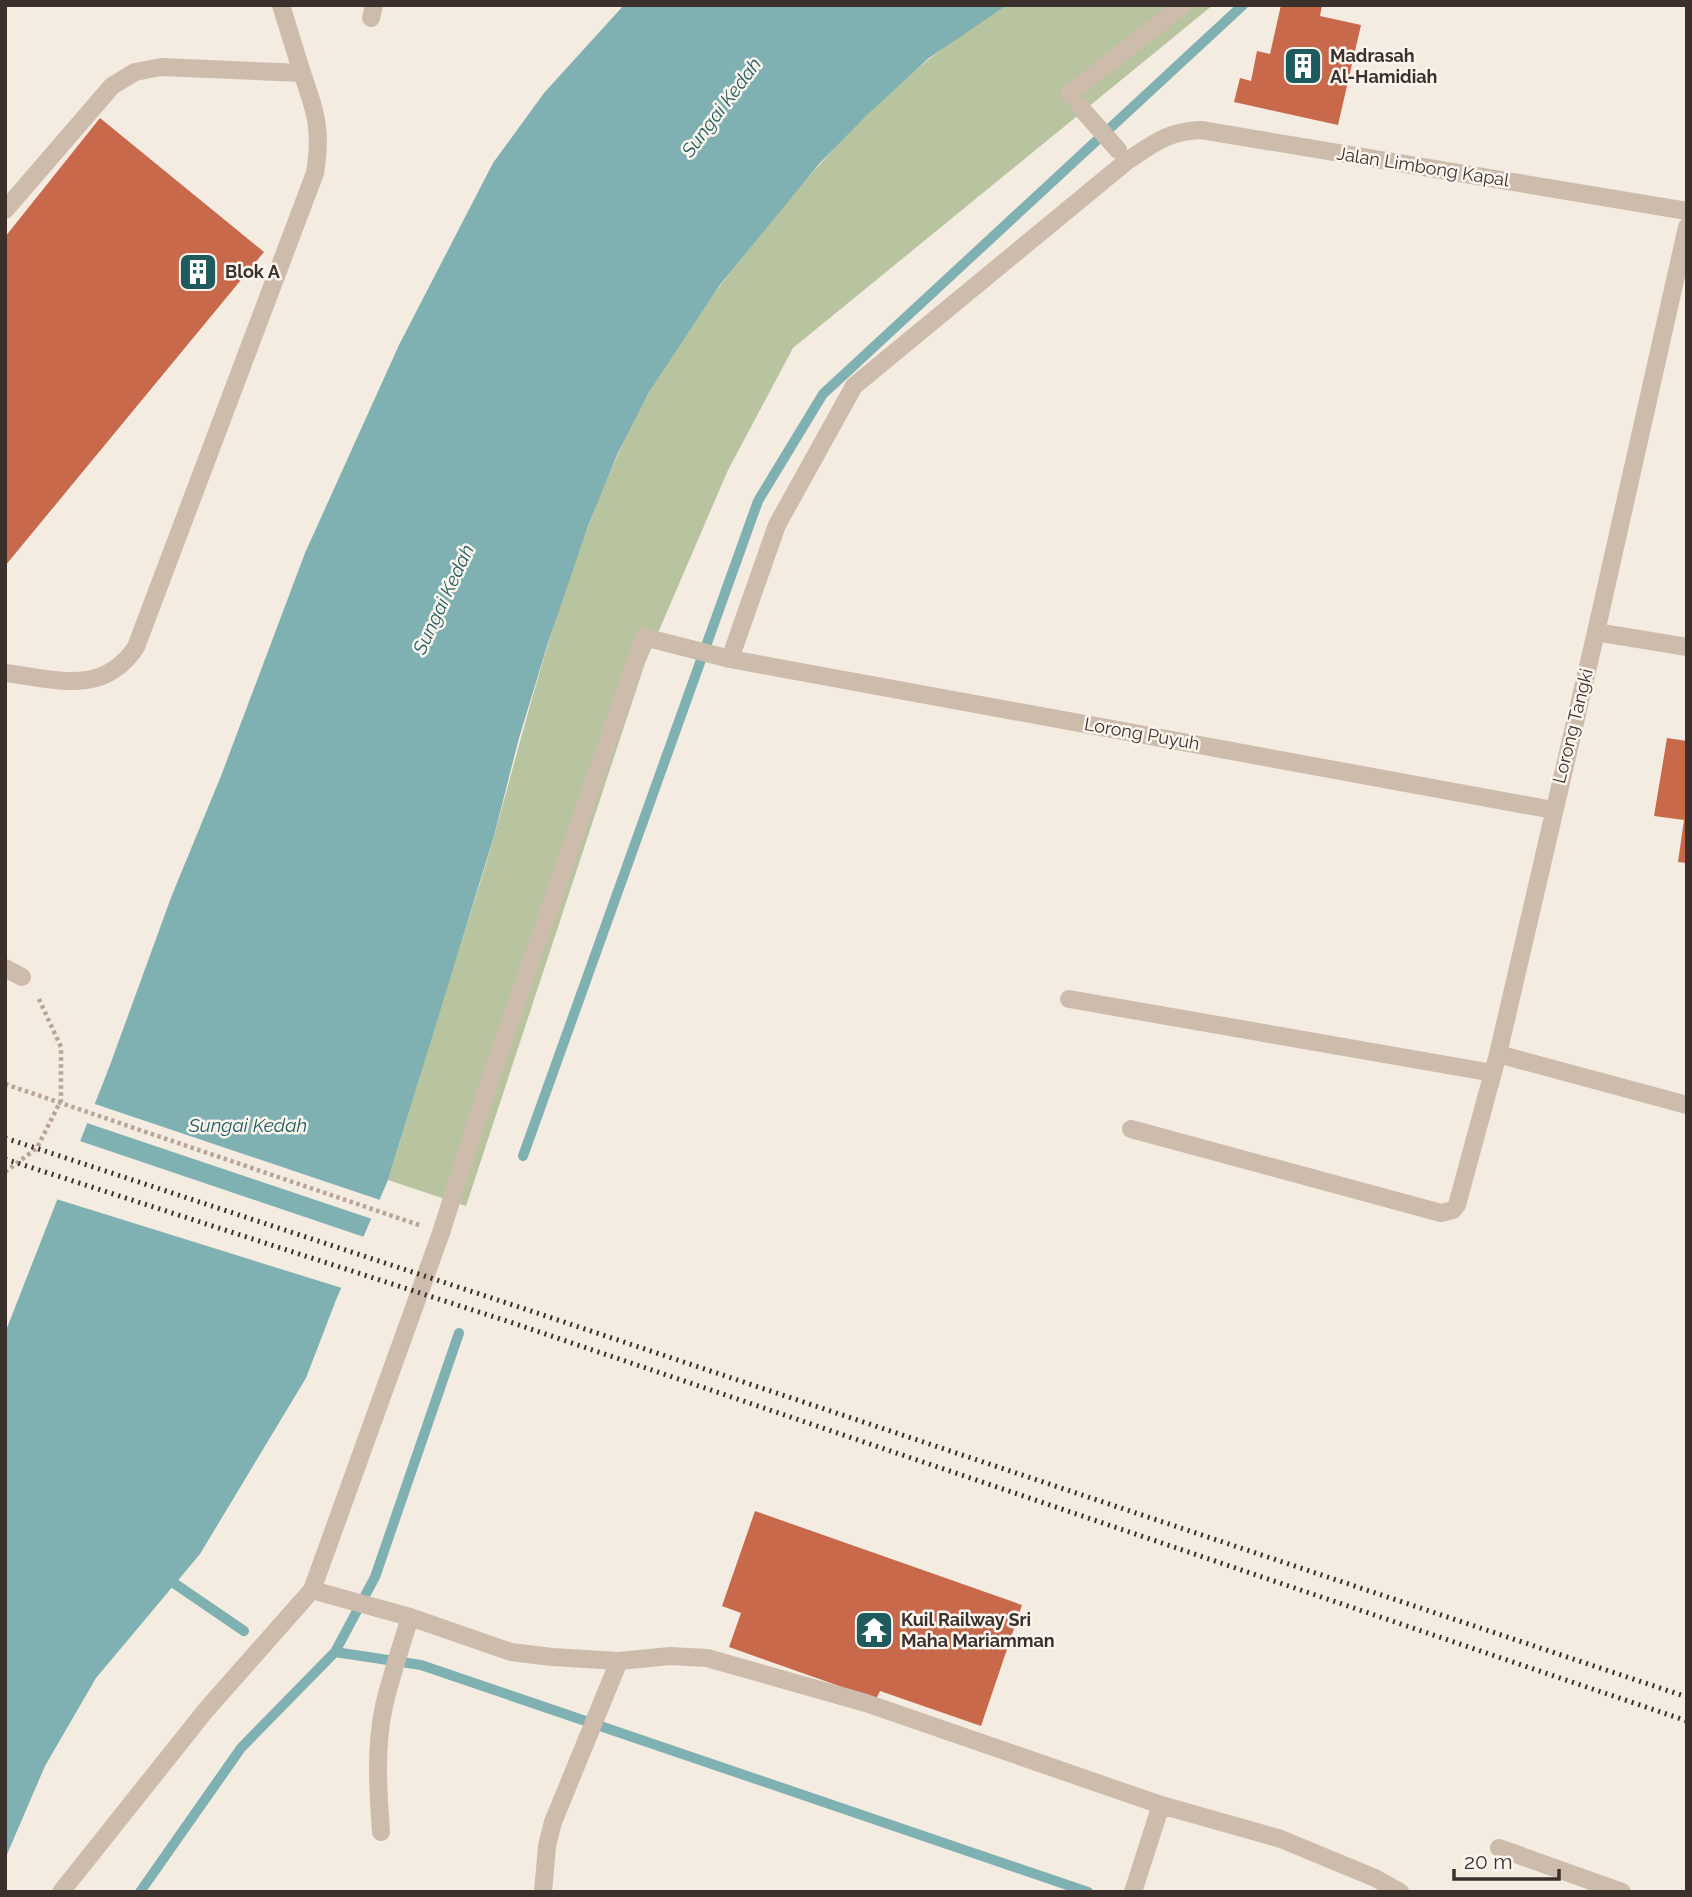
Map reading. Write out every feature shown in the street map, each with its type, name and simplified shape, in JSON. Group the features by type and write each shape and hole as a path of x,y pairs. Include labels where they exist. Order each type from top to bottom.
{"street":[{"path":"5,674 89,681 106,677 120,668 136,647 315,173 319,135 317,114 281,5"},
{"path":"1118,150 1074,100 1183,5"},
{"path":"5,211 112,86 135,72 161,67 302,73"},
{"name":"Jalan Limbong Kapal","path":"722,656 777,525 854,386 1127,161 1161,138 1181,131 1201,130 1687,211"},
{"name":"Lorong Tangki","path":"1131,1129 1441,1213 1453,1210 1457,1205 1498,1054 1687,227"},
{"path":"1596,632 1687,647"},
{"name":"Lorong Puyuh","path":"312,1590 441,1233 491,1079 644,637 722,656 1553,810"},
{"path":"5,968 22,977"},
{"path":"1069,999 1493,1073"},
{"path":"1498,1054 1687,1105"},
{"path":"61,1892 206,1710 312,1590 410,1617 511,1652 619,1661 670,1656 708,1658 866,1703 1161,1805 1281,1839 1374,1878 1400,1892"},
{"path":"381,1832 378,1785 384,1707 410,1617"},
{"path":"543,1892 547,1846 553,1822 619,1661"},
{"path":"1133,1892 1161,1805"},
{"path":"1499,1848 1622,1892"}],"path":[{"path":"5,1172 37,1148 61,1100 61,1047 39,999 22,977"},
{"path":"5,1084 387,1213"}],"green space":[{"path":"1007,5 1213,5 793,348 728,470 645,663 466,1206 388,1180 489,854 559,609 599,499 648,394 678,344 712,297 784,206 834,149 915,71 944,47"}],"water":[{"name":"Sungai Kedah","path":"624,5 1007,5 929,58 819,164 719,286 649,392 617,455 588,526 548,643 519,738 494,836 388,1180 336,1300 306,1378 200,1554 96,1678 45,1766 5,1859 5,1333 305,553 399,345 493,163 544,93"}],"pier":[{"path":"92,1103 383,1201 375,1220 84,1122"},
{"path":"77,1140 367,1238 345,1289 53,1198"}],"building":[{"name":"Madrasah Al-Hamidiah","path":"1281,5 1322,5 1320,16 1361,25 1338,125 1234,102 1240,78 1251,81 1257,51 1270,54"},
{"name":"Blok A","path":"100,118 264,252 5,566 5,237"},
{"path":"1667,738 1687,741 1687,863 1678,862 1684,820 1654,816"},
{"name":"Kuil Railway Sri Maha Mariamman","path":"755,1511 1022,1605 981,1726 880,1691 876,1699 729,1647 741,1613 722,1606"}],"waterway":[{"path":"523,1156 758,501 823,394 1243,5"},
{"path":"140,1892 241,1748 335,1652 375,1577 459,1333"},
{"path":"165,1577 244,1631"},
{"path":"335,1652 421,1665 1088,1892"}],"railway":[{"path":"5,1138 1687,1697"},
{"path":"5,1159 516,1324 1687,1721"}],"place":[{"name":"Madrasah Al-Hamidiah","path":"1303,66"},
{"name":"Blok A","path":"198,272"},
{"name":"Kuil Railway Sri Maha Mariamman","path":"874,1630"}]}
